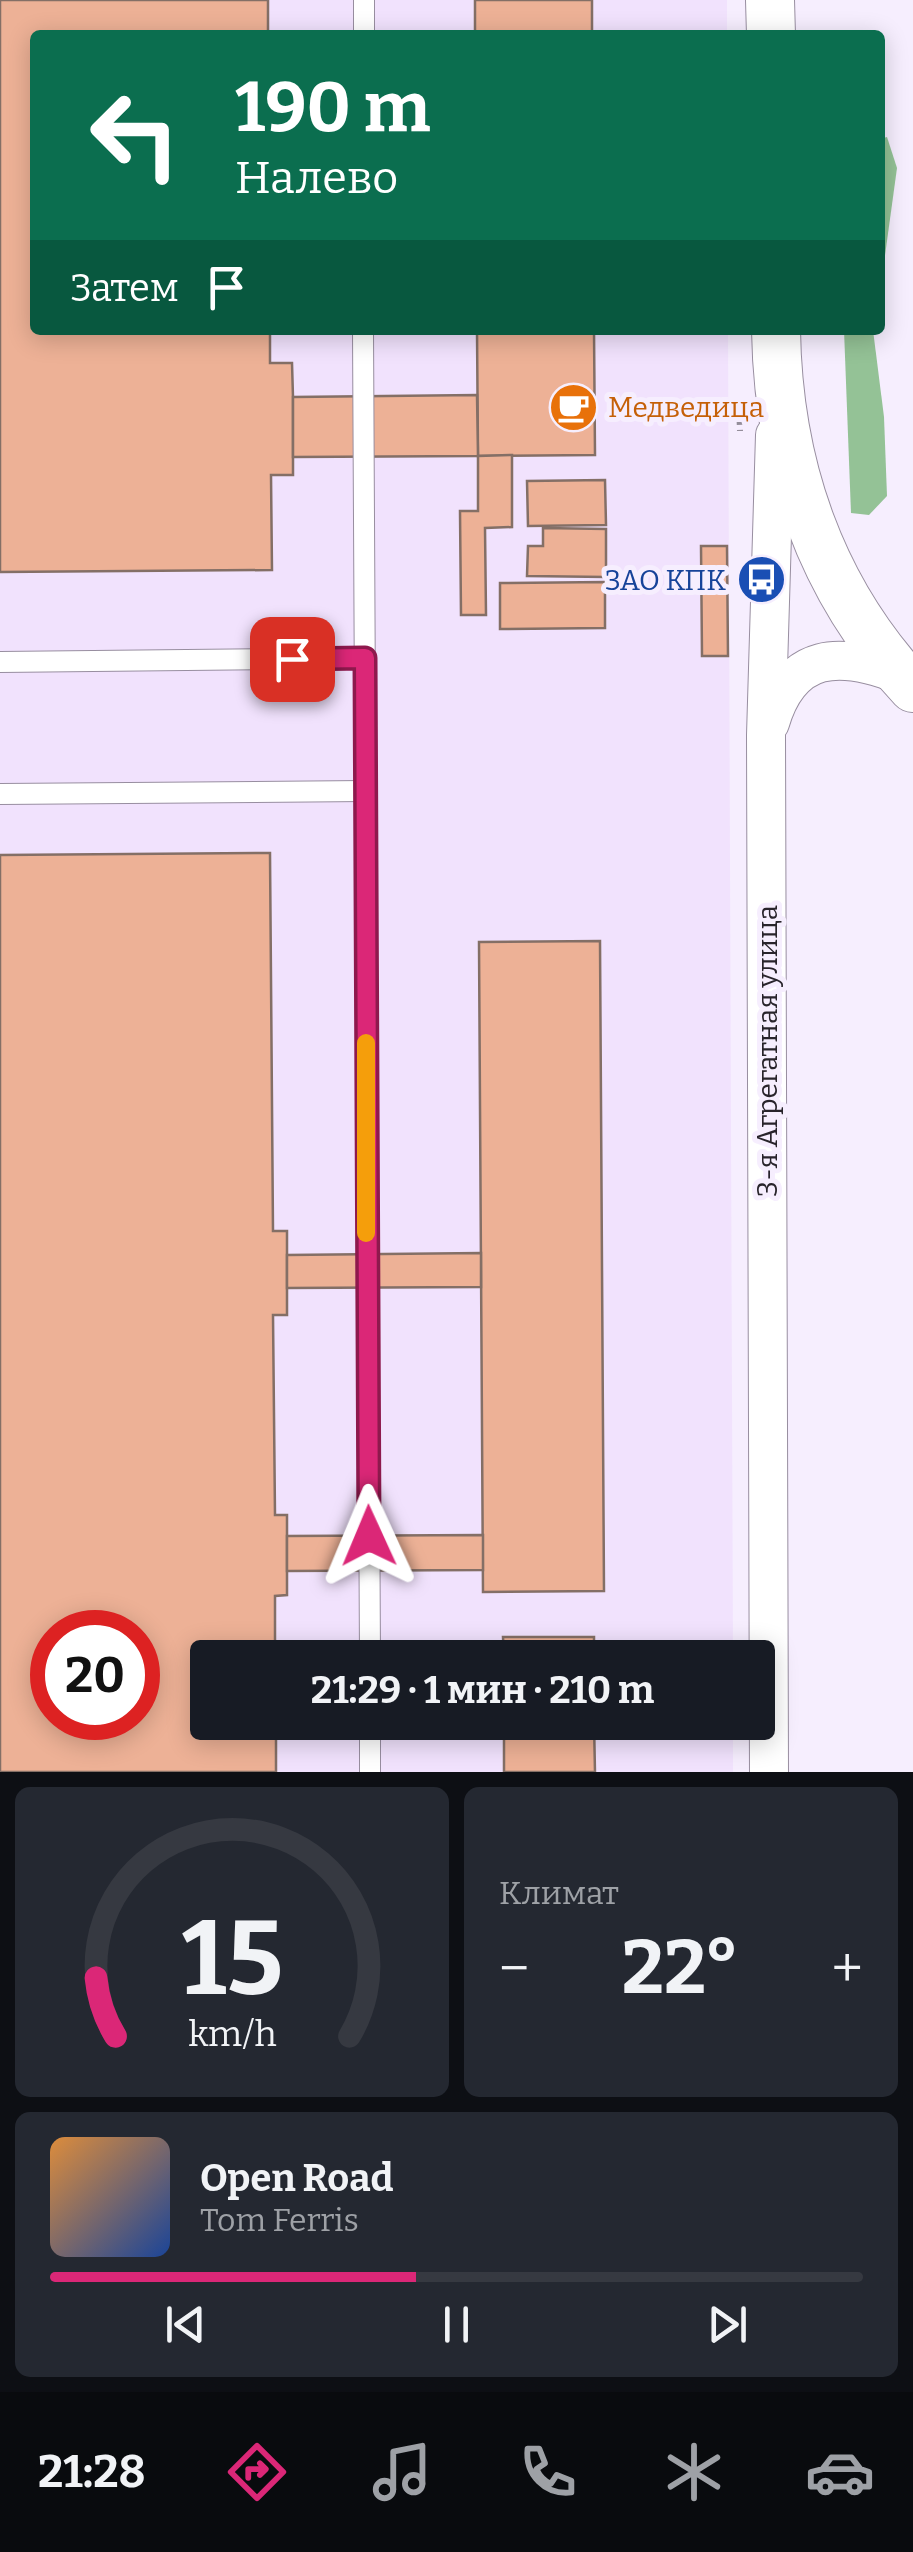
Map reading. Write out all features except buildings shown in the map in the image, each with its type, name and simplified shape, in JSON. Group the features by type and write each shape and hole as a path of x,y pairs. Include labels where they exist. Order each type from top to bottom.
{"street":[{"path":"770,0 771,30"},
{"name":"3-я Агрегатная улица","path":"769,1772 766,736 776,335"},
{"path":"776,383 789,462 816,545 855,615 907,682"},
{"path":"766,736 776,704 793,679 814,663 842,658 907,682"}],"lane":[{"path":"364,0 364,30"},
{"path":"364,335 370,1640"},
{"path":"0,662 365,658"},
{"path":"0,794 366,792"},
{"path":"370,1740 370,1772"}],"shaded area":[{"path":"0,0 727,0 727,30 30,30 30,335 728,335 733,1640 190,1640 190,1740 733,1740 733,1772 0,1772"}],"green space":[{"path":"885,138 897,168 885,256"},
{"path":"844,335 874,335 884,417 887,496 869,515 851,513"}],"slow traffic":[{"path":"366,1043 366,1233"}],"place":[{"name":"Медведица","path":"573,407"},
{"name":"ЗАО КПК","path":"761,580"}],"route":[{"path":"292,659 365,658 369,1536"}]}
